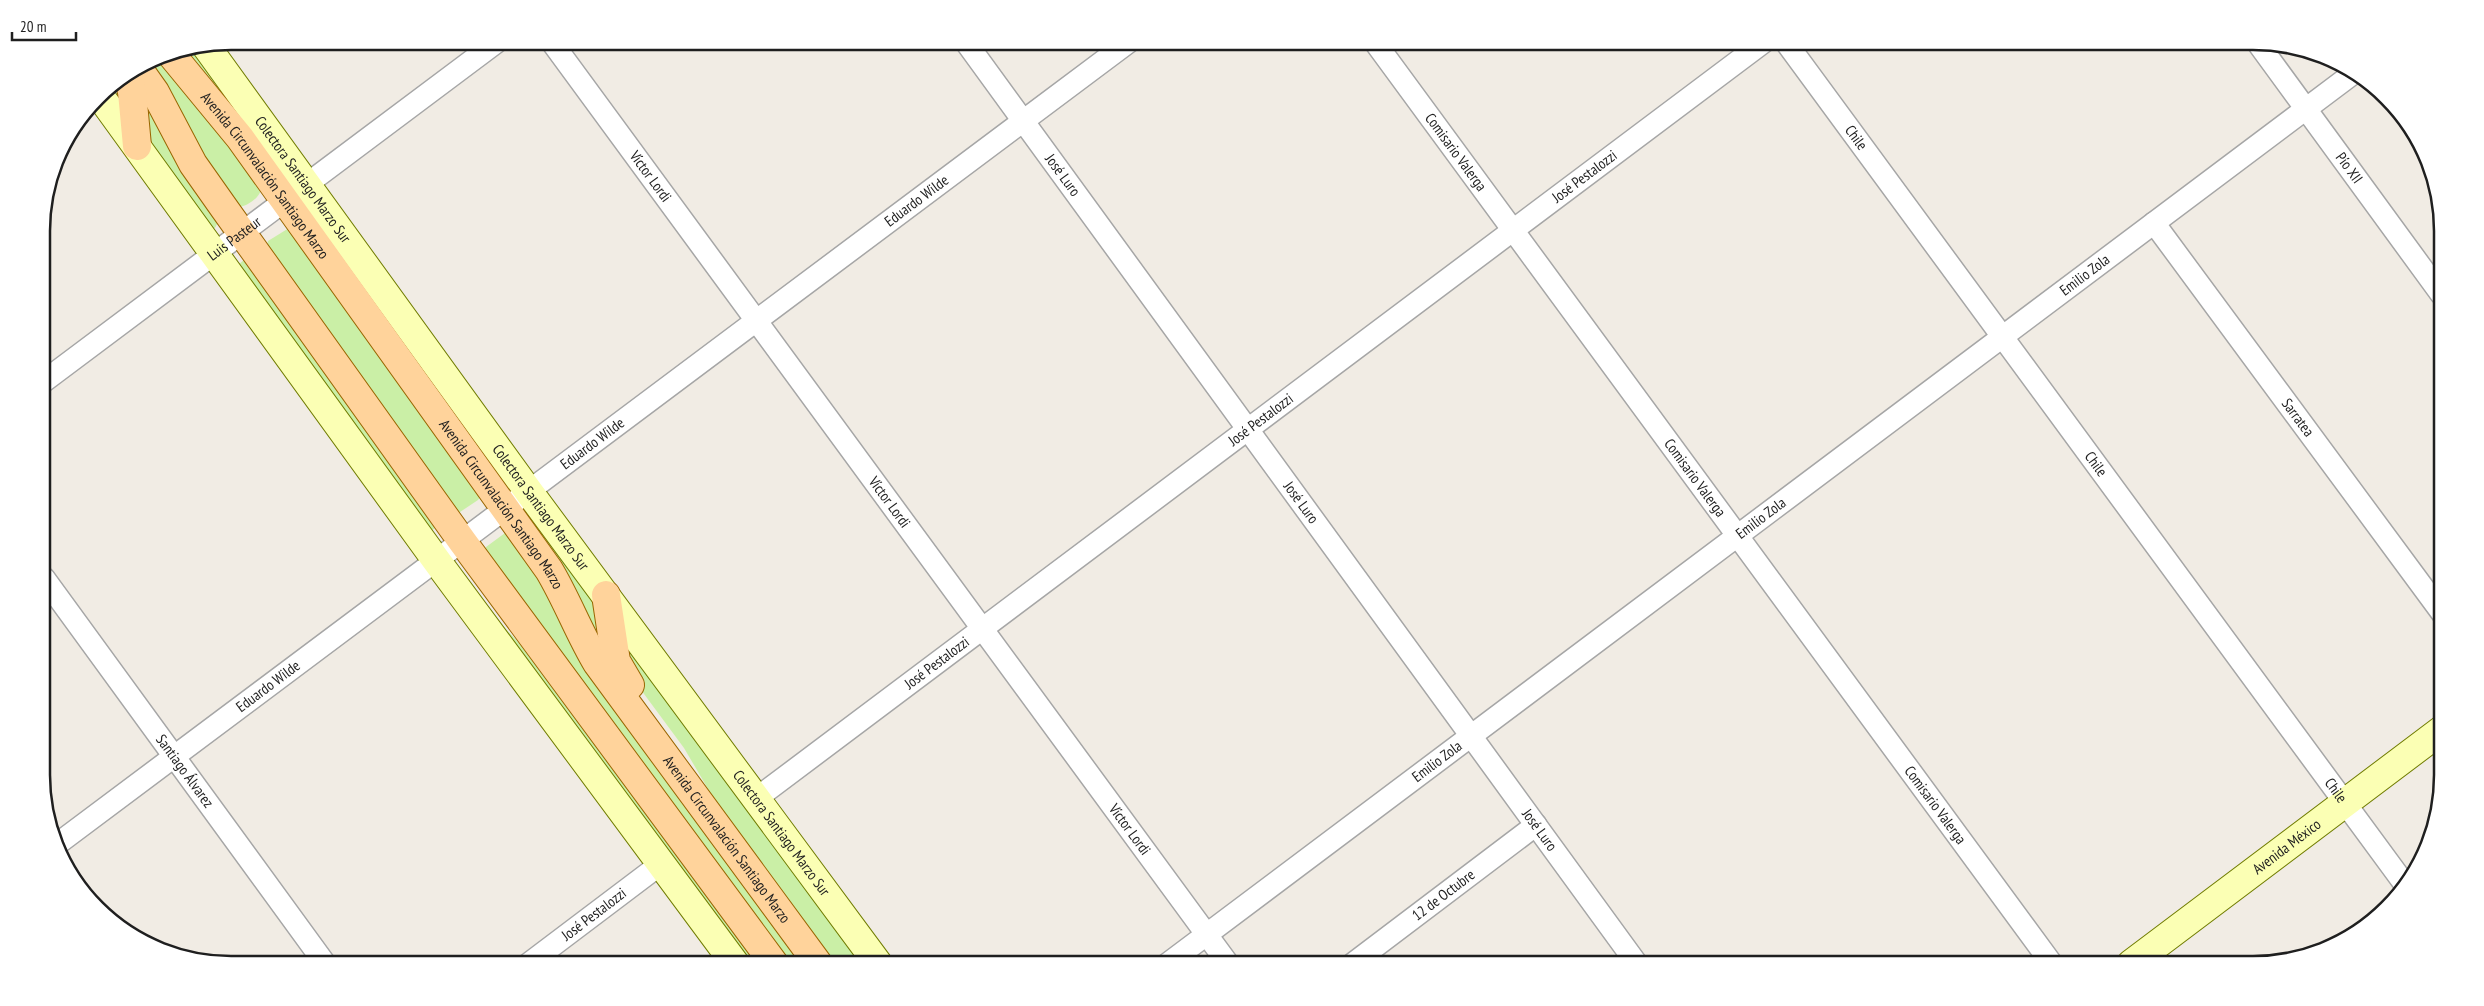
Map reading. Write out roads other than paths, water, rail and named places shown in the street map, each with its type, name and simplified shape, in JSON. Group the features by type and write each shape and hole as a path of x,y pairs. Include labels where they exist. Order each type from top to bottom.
{"main road":[{"name":"Avenida Circunvalación Santiago Marzo","path":"175,59 231,126 550,570 583,640 597,663 812,956"},
{"path":"142,74 155,92 193,164 462,540 768,956"},
{"path":"130,82 137,146"},
{"path":"606,595 612,648 619,668 678,753 723,834"}],"street":[{"name":"Luis Pasteur","path":"50,376 486,50"},
{"name":"Víctor Lordi","path":"558,50 1223,956"},
{"name":"José Luro","path":"972,50 1629,956"},
{"name":"Eduardo Wilde","path":"63,841 1118,50"},
{"name":"Comisario Valerga","path":"1381,50 2046,956"},
{"name":"José Pestalozzi","path":"757,798 1754,50"},
{"name":"Chile","path":"1792,50 2401,879"},
{"name":"Pío XII","path":"2263,50 2434,284"},
{"name":"Colectora Santiago Marzo Sur","path":"210,52 529,492 872,956"},
{"name":"Emilio Zola","path":"1178,956 2348,78"},
{"path":"104,102 436,560 729,956"},
{"name":"Sarratea","path":"2154,223 2434,602"},
{"name":"Santiago Álvarez","path":"50,586 319,956"},
{"name":"Avenida México","path":"2142,956 2434,736"},
{"name":"12 de Octubre","path":"1362,956 1536,825"},
{"name":"José Pestalozzi","path":"539,956 662,863"}]}
